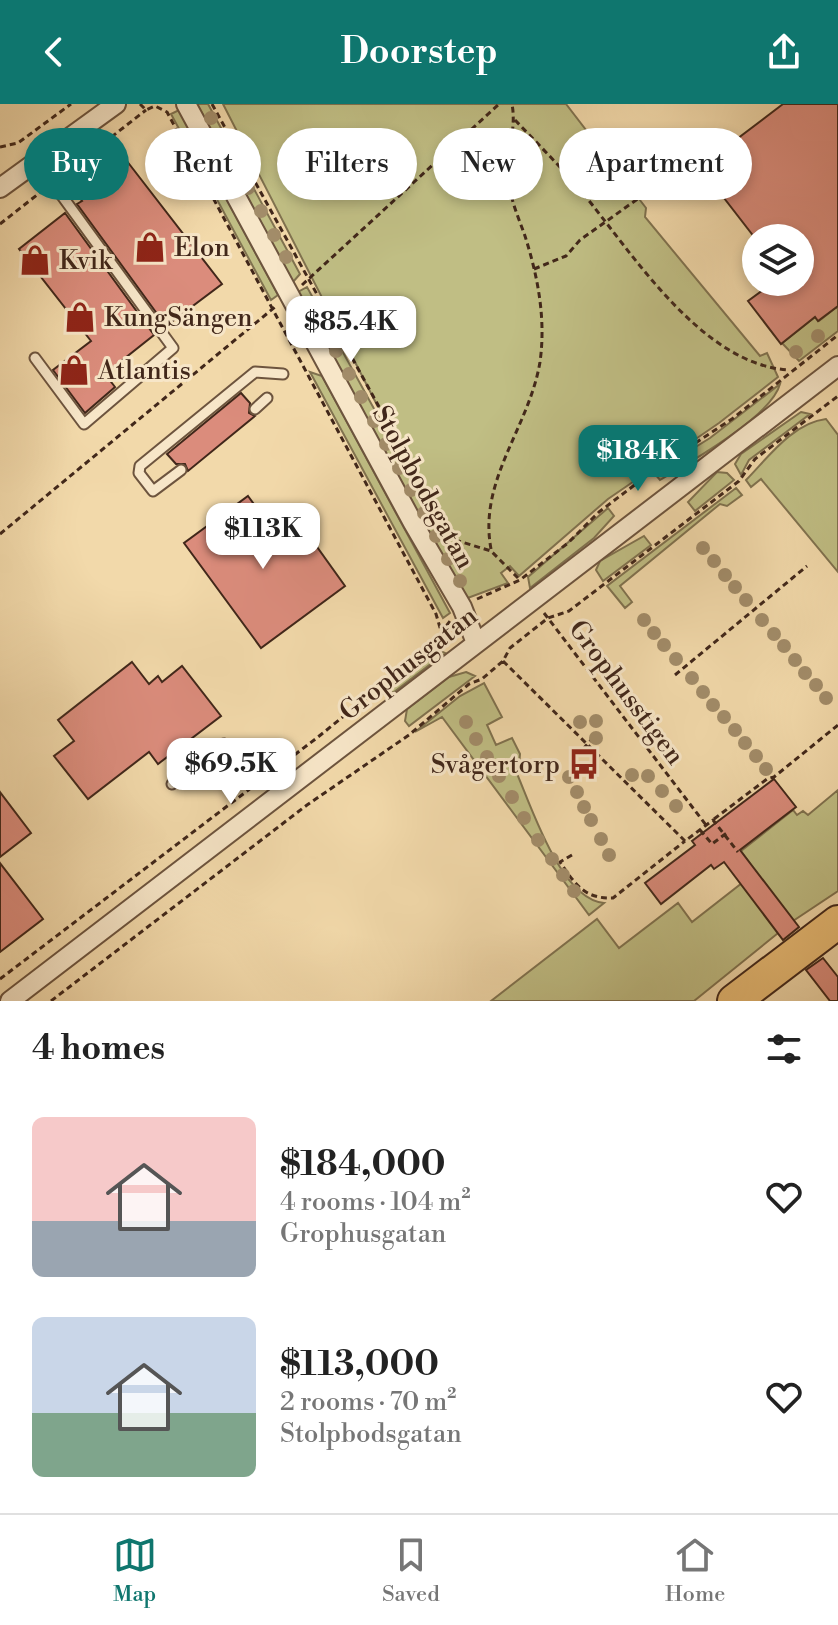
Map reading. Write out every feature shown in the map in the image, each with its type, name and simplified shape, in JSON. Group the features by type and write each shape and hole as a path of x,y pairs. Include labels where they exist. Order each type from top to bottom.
{"highway":[{"path":"734,1001 838,922"}],"street":[{"path":"84,128 116,104"},
{"name":"Stolpbodsgatan","path":"186,104 462,607 476,643"},
{"path":"0,188 24,172"},
{"name":"Grophusgatan","path":"10,1001 838,366"}],"lane":[{"path":"35,358 84,424 173,348 64,200"},
{"path":"181,470 153,491 139,473 140,466 255,372 283,374"},
{"path":"255,409 267,398"},
{"path":"172,784 224,744"}],"path":[{"path":"0,147 18,143 71,104"},
{"path":"140,104 146,110"},
{"path":"212,104 452,539 491,551 487,531 492,492 539,365 542,306 509,182 515,120 512,104"},
{"path":"0,534 309,280 499,104"},
{"path":"123,128 155,106 167,112 436,614 441,631"},
{"path":"515,120 605,222 641,269 711,335 752,364 792,370"},
{"path":"0,224 31,200"},
{"path":"534,269 566,256 580,240 632,200"},
{"path":"0,979 318,737 432,645 462,607 520,580 568,543 599,512 653,471 732,419 838,335"},
{"path":"51,1001 307,805 409,735 503,661 510,648 548,618 569,611 739,481 755,459 838,396"},
{"name":"Grophusstigen","path":"491,551 520,580 706,825"},
{"path":"675,675 807,566"},
{"path":"503,661 584,747 685,841"},
{"path":"572,855 560,862 577,887 591,897 613,898 838,725"},
{"path":"584,747 592,739"},
{"path":"713,820 738,852"},
{"path":"700,830 707,842 712,844 726,833"}],"shaded area":[{"path":"197,104 208,104 221,128 210,128"},
{"path":"223,104 566,104 584,128 559,128 559,200 640,200 646,208 645,217 760,356 767,353 778,377 719,423 608,499 519,576 510,566 501,573 508,583 465,599 298,292 307,287 443,534 261,178 261,128 235,128"},
{"path":"179,110 189,128 179,128 171,114"},
{"path":"217,200 227,200 278,295 271,300"},
{"path":"249,200 260,200 300,274 293,282"},
{"path":"838,306 838,331 799,361 782,343 815,317 819,321"},
{"path":"310,372 322,376 450,613 443,618"},
{"path":"780,384 774,397 762,410 728,438 660,480 654,473 710,438"},
{"path":"801,412 810,414 749,460 741,475 735,464 741,454"},
{"path":"826,419 838,435 838,572 761,479 751,487 746,480 791,435 802,427"},
{"path":"717,472 727,473 734,480 695,511 688,502"},
{"path":"736,488 742,495 727,506 720,504 620,586 632,602 625,608 607,586"},
{"path":"608,508 614,516 594,538 530,588 528,577"},
{"path":"644,536 651,545 603,581 596,570 600,561"},
{"path":"433,648 445,653 394,692 382,694 380,690"},
{"path":"466,672 475,676 409,726 405,721 407,709 449,677"},
{"path":"484,683 502,717 487,725 496,745 512,738 520,754 519,767 515,769 549,848 574,885 588,898 604,903 589,915 442,717 415,732 460,696"},
{"path":"838,790 838,891 793,921 694,1001 491,1001 597,919 619,948 678,903 692,922 756,872 741,851 793,810 797,815 803,811 808,815"}],"building":[{"path":"783,104 838,104 838,306 818,321 815,317 781,344 748,301 755,296 814,296 814,224 744,224 726,200 752,200 751,128"},
{"path":"129,164 145,184 145,200 157,200 222,284 166,326 77,204 82,201 129,200"},
{"path":"65,213 154,335 105,374 115,387 85,413 53,370 91,341 19,249"},
{"path":"241,393 250,403 249,413 255,416 188,471 185,464 176,464 167,454"},
{"path":"248,496 286,548 307,533 345,586 261,648 184,543"},
{"path":"132,662 149,684 158,676 162,682 182,666 221,716 158,764 149,752 88,799 54,756 74,741 58,720"},
{"path":"774,779 796,807 740,850 799,927 783,940 724,862 714,869 711,865 661,904 645,883 695,845 692,841"},
{"path":"0,792 31,833 0,857"},
{"path":"0,863 43,919 0,952"},
{"path":"823,958 838,977 838,1001 830,1001 806,970"}],"place":[{"name":"Elon","path":"150,247"},
{"name":"Kvik","path":"35,260"},
{"name":"KungSängen","path":"80,317"},
{"name":"Atlantis","path":"74,370"},
{"name":"Svågertorp","path":"584,764"}]}
